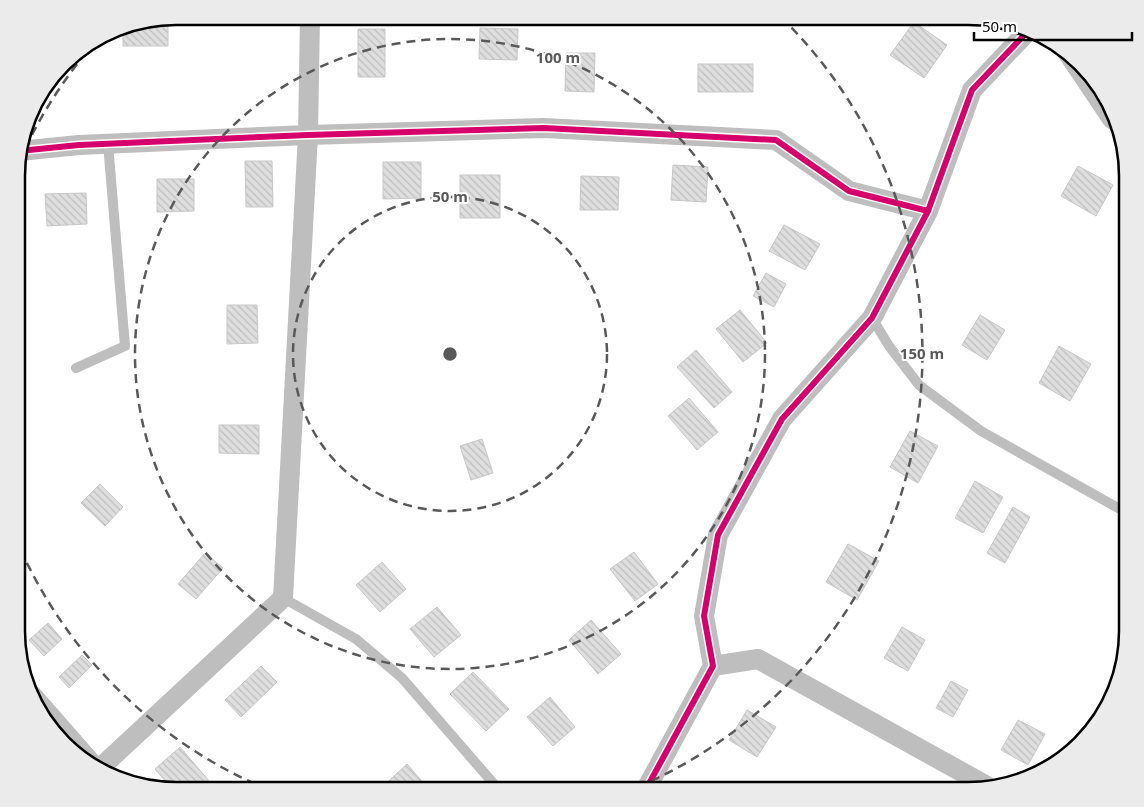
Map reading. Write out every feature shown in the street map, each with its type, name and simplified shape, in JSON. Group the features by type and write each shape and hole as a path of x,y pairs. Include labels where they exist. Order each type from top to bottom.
{"street":[{"path":"105,764 283,598 308,135 310,25"},
{"path":"650,782 713,666 704,616 718,535 782,420 872,318 928,211 972,90 1023,36"},
{"path":"27,150 108,144 308,135 544,128 776,140 849,191 928,211"},
{"path":"713,666 758,658 979,781"}],"lane":[{"path":"76,368 125,346 108,144"},
{"path":"872,318 889,346 919,386 981,431 1119,509"},
{"path":"283,598 356,639 402,678 493,782"}],"building":[{"path":"168,25 168,46 123,46 123,35 137,30"},
{"path":"912,25 918,25 947,45 924,78 890,55"},
{"path":"480,28 518,29 517,60 479,59"},
{"path":"358,29 385,29 385,77 358,77"},
{"path":"566,53 595,53 594,92 565,91"},
{"path":"698,64 753,64 753,92 698,92"},
{"path":"245,161 272,161 273,207 246,207"},
{"path":"383,162 421,162 421,198 383,199"},
{"path":"673,165 708,167 706,202 671,200"},
{"path":"1078,166 1113,185 1096,216 1061,196"},
{"path":"460,175 500,175 500,218 460,218"},
{"path":"581,176 619,177 618,210 580,210"},
{"path":"157,179 194,179 194,211 157,212"},
{"path":"86,193 87,224 47,226 45,194"},
{"path":"784,225 820,244 805,270 769,251"},
{"path":"766,273 786,284 774,307 753,296"},
{"path":"227,305 257,305 258,343 227,344"},
{"path":"740,310 767,343 743,362 716,329"},
{"path":"980,315 1005,330 987,360 962,345"},
{"path":"1059,346 1091,364 1070,401 1039,383"},
{"path":"696,350 732,392 714,408 677,367"},
{"path":"689,398 718,432 697,450 668,416"},
{"path":"219,425 259,425 259,454 219,453"},
{"path":"910,431 938,446 918,483 890,467"},
{"path":"482,439 493,473 471,480 460,446"},
{"path":"975,481 1003,497 983,533 955,518"},
{"path":"100,484 123,507 105,526 81,503"},
{"path":"1013,507 1030,517 1005,563 987,553"},
{"path":"848,544 879,561 857,600 826,582"},
{"path":"634,552 658,584 635,601 610,569"},
{"path":"205,553 223,568 196,599 178,584"},
{"path":"382,562 406,589 380,612 356,585"},
{"path":"437,607 461,635 434,657 410,629"},
{"path":"591,620 621,654 598,674 569,640"},
{"path":"48,623 62,639 44,656 29,640"},
{"path":"902,627 925,640 908,671 884,658"},
{"path":"82,655 92,665 69,688 59,677"},
{"path":"261,666 277,682 241,717 225,700"},
{"path":"473,672 509,709 486,731 450,694"},
{"path":"951,681 968,690 953,717 936,708"},
{"path":"550,697 575,727 553,746 527,717"},
{"path":"747,710 776,727 757,757 729,740"},
{"path":"1018,720 1045,734 1028,765 1001,750"},
{"path":"180,747 210,782 166,782 155,769"},
{"path":"407,764 423,782 388,782"}],"cycle path":[{"path":"650,782 713,666 704,616 718,535 782,419 872,318 928,211 972,90 1023,36"},
{"path":"27,150 79,145 308,135 544,128 776,140 849,191 928,211"}]}
